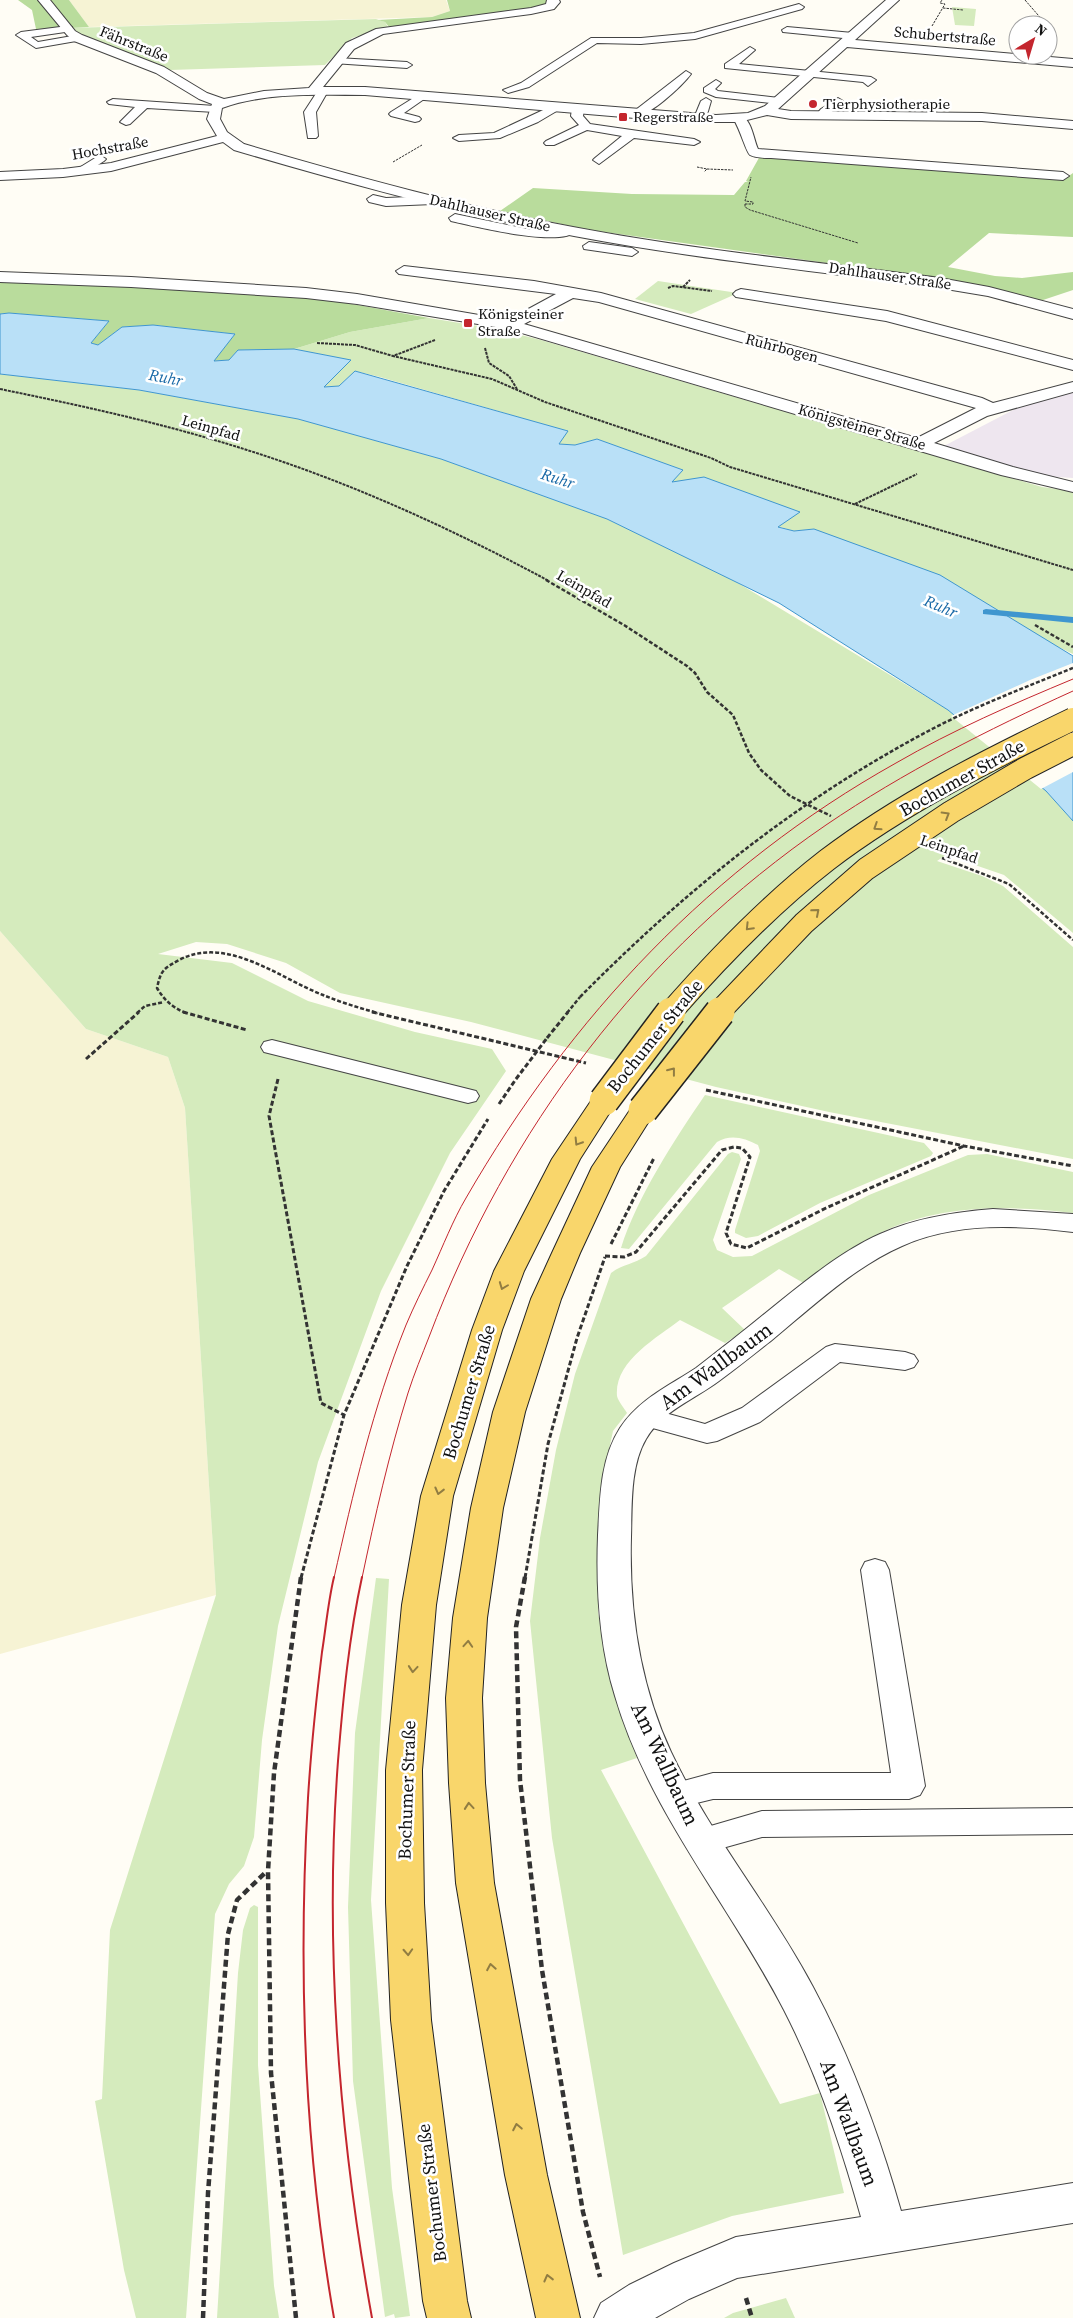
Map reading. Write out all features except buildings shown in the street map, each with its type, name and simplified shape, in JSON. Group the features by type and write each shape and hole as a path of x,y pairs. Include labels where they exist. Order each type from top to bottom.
{"main road":[{"name":"Bochumer Straße","path":"447,2309 411,2020 405,1903 404,1770 419,1605 437,1496 487,1330 509,1271 566,1159 630,1062 662,1022 753,922 832,856 911,805 982,764 1073,719"},
{"name":"Bochumer Straße","path":"558,2318 539,2239 514,2109 476,1883 467,1783 464,1698 470,1618 487,1508 509,1412 546,1300 606,1168 643,1110 698,1037 795,931 867,869 941,818 1016,773 1073,744"}],"street":[{"name":"Fährstraße","path":"44,0 78,38 160,70 219,106"},
{"path":"318,91 337,61 350,46 380,31 531,12 550,7 554,2 553,0"},
{"path":"765,112 809,75 850,34 866,24 893,0"},
{"name":"Schubertstraße","path":"850,34 1073,63"},
{"path":"224,138 216,128 214,118 219,106 246,97 318,91 423,95 700,118 738,118 765,112 822,116 982,117 1073,125"},
{"name":"Hochstraße","path":"0,176 45,170 80,171 147,159 224,138"},
{"name":"Dahlhauser Straße","path":"224,138 256,152 433,200 570,231 621,240 923,280 989,292 1073,314"},
{"name":"Ruhrbogen","path":"404,271 444,274 601,298 976,402 992,409"},
{"name":"Königsteiner Straße","path":"0,277 131,282 306,293 358,299 480,325 510,325 1022,476 1073,487"},
{"path":"510,325 570,292"},
{"path":"740,294 901,319 1073,365"},
{"path":"924,446 975,415 1073,387"},
{"name":"Am Wallbaum","path":"886,2233 869,2171 844,2096 810,2021 777,1958 701,1841 652,1748 631,1692 619,1630 613,1569 617,1488 631,1435 647,1417 706,1375 866,1253 904,1234 954,1222 1005,1217 1073,1223"},
{"path":"609,2300 652,2295 691,2275 736,2258 1073,2203"}],"lane":[{"path":"508,90 525,85 595,40 641,41 695,36 801,11 787,30 850,34"},
{"path":"68,29 21,36 36,45 78,38"},
{"path":"750,50 729,66 871,80 868,83"},
{"path":"337,61 407,64"},
{"path":"495,101 529,69"},
{"path":"779,101 716,94 708,90 732,70 887,79"},
{"path":"637,114 670,90 686,74"},
{"path":"312,136 310,112 318,91"},
{"path":"415,119 395,114 423,95"},
{"path":"700,118 706,101"},
{"path":"822,116 824,111 838,101"},
{"path":"113,102 219,106"},
{"path":"126,122 144,104"},
{"path":"459,138 496,136 534,120 556,107"},
{"path":"578,109 577,116 586,126"},
{"path":"738,118 744,122 750,146 754,152 771,155 1063,176"},
{"path":"550,143 586,126 630,136 694,142"},
{"path":"599,160 630,136"},
{"path":"80,171 100,158"},
{"path":"373,199 386,202 433,200"},
{"path":"455,218 532,234 570,231"},
{"path":"610,249 621,240"},
{"path":"589,246 632,252"},
{"path":"272,1047 468,1096"},
{"path":"647,1417 707,1434 751,1415 836,1353 905,1361"},
{"path":"676,1795 714,1786 909,1786 875,1570"},
{"path":"701,1841 762,1824 1073,1821"}],"path":[{"path":"935,20 945,4 940,3 942,0"},
{"path":"1025,0 1038,15"},
{"path":"942,8 963,10"},
{"path":"389,163 422,145"},
{"path":"707,169 739,170"},
{"path":"747,194 745,201 753,202 753,204 745,204 745,208 865,245"},
{"path":"683,288 690,280"},
{"path":"671,293 668,288 673,286 740,294"},
{"path":"393,356 437,340 469,333 480,325"},
{"path":"480,325 477,339 485,347 490,363 509,376 517,389"},
{"path":"317,342 354,345 393,356 492,378 545,402 712,458 730,467 1073,570"},
{"name":"Leinpfad","path":"0,389 126,416 280,460 378,498 479,543 614,619 688,666 696,673 707,692 734,715 750,753 761,770 790,796 837,819"},
{"path":"855,504 921,472 924,446"},
{"path":"1035,625 1073,647"},
{"path":"495,1109 575,1003 617,957 675,903 759,836 870,763 922,734 992,701 1073,668"},
{"name":"Leinpfad","path":"937,857 985,873 1009,884 1073,940"},
{"path":"344,1415 321,1403 269,1116 279,1073 277,1055 272,1047 261,1037 248,1031 187,1013 165,1002 157,988 160,973 166,967 195,954 225,953 248,960 322,995 361,1009 596,1066"},
{"path":"86,1059 145,1006 165,1002"},
{"path":"701,1089 964,1146 1073,1166"},
{"path":"296,2318 271,2073 268,1870 274,1773 298,1589 344,1415 407,1266 444,1191 490,1117"},
{"path":"605,1256 624,1257 636,1252 722,1150 728,1147 742,1148 748,1152 750,1157 726,1233 731,1244 747,1248 826,1208 964,1146"},
{"path":"609,2300 583,2212 542,1970 521,1790 516,1626 548,1444 577,1338 605,1256 658,1151"},
{"path":"203,2318 208,2194 228,1934 237,1900 268,1870"}],"shaded area":[{"path":"69,0 446,0 450,11 432,17 89,27"},
{"path":"1073,391 1073,478 1030,475 942,447 1015,409"},
{"path":"0,931 86,1029 168,1057 185,1108 216,1595 0,1654"}],"green space":[{"path":"18,0 39,0 65,28 36,29 32,10"},
{"path":"49,0 69,0 89,27 71,28"},
{"path":"447,0 551,0 557,8 389,27 385,22 378,20 432,17 450,11"},
{"path":"952,7 976,9 974,26 955,25"},
{"path":"376,19 385,22 388,27 352,38 325,65 170,70 73,33 70,28"},
{"path":"760,156 1066,178 1073,173 1073,237 989,233 948,267 995,276 1022,278 1073,272 1073,290 1034,303 994,292 877,270 590,230 500,211 533,188 632,194 734,195 745,182 748,182 746,181"},
{"path":"0,281 144,287 319,298 429,318 350,332 294,349 238,350 229,360 213,361 235,334 154,325 122,327 98,345 91,343 109,321 9,313 0,314"},
{"path":"658,281 738,293 691,314 635,299"},
{"path":"429,318 497,329 541,340 1042,487 1073,491 1073,654 814,529 794,531 777,526 799,512 671,482 683,470 597,439 575,445 558,444 567,431 380,377 355,371 339,386 323,387 350,360 294,349 350,332"},
{"path":"0,374 139,390 298,419 441,459 607,519 733,580 948,710 1046,791 1073,821 1073,933 1004,875 946,855 937,861 982,876 1003,886 1073,947 1073,1159 829,1112 716,1087 471,1022 340,993 286,963 227,944 196,942 158,954 232,963 308,1001 415,1032 492,1049 506,1071 450,1153 381,1291 318,1462 278,1626 262,1740 254,1837 244,1866 229,1884 215,1914 186,2318 136,2318 124,2270 95,2101 102,2099 110,1930 216,1595 185,1108 168,1057 86,1029 0,931"},
{"path":"705,1095 924,1143 933,1153 931,1156 820,1203 758,1236 746,1238 735,1233 735,1230 760,1151 758,1145 748,1140 727,1138 717,1142 629,1249 621,1248 647,1189 669,1149"},
{"path":"732,1152 739,1154 741,1159 713,1240 717,1250 733,1257 752,1256 869,1195 968,1155 987,1154 1073,1172 1073,1213 996,1208 970,1210 944,1213 894,1227 854,1248 807,1285 779,1269 722,1308 745,1330 725,1343 680,1320 649,1343 630,1361 622,1372 618,1383 617,1396 627,1413 613,1431 604,1473 599,1542 598,1612 610,1681 637,1758 601,1770 780,2104 820,2093 844,2193 732,2216 623,2255 552,1838 530,1621 540,1538 556,1450 575,1374 611,1273 646,1256 728,1154"},
{"path":"376,1578 389,1579 371,1900 392,2188 410,2316 395,2318 394,2314 385,2317 353,2081 348,1907 355,1733"},
{"path":"254,1905 258,1907 258,2065 274,2286 279,2318 217,2318 238,1973 243,1930 250,1908"},
{"path":"786,2298 795,2318 724,2318 733,2313"}],"water":[{"name":"Ruhr","path":"9,313 109,321 91,343 98,345 122,327 153,325 235,334 214,361 229,360 238,350 294,349 351,360 324,387 339,386 355,371 568,431 559,444 575,445 597,439 683,470 672,482 704,477 800,512 778,527 794,531 814,529 940,575 1073,656 1073,821 1046,791 948,710 779,603 607,519 441,459 298,419 139,390 0,374 0,314"}],"pier":[{"path":"1073,663 1073,772 1041,789 951,716 1030,680"}],"waterway":[{"path":"986,612 1073,620"}],"tram line":[{"path":"334,1578 356,1482 383,1387 406,1325 452,1224 507,1131 552,1068 600,1008 651,951 707,898 766,849 829,804 939,739 1073,679"},
{"path":"362,1578 383,1485 408,1393 461,1260 498,1187 541,1116 588,1050 640,987 697,929 759,875 826,825 885,787 946,753 1073,691"},
{"path":"334,1577 322,1652 312,1743 305,1863 304,1928 306,2059 310,2124 324,2254 334,2318"},
{"path":"362,1577 344,1691 334,1831 333,1901 337,2041 343,2110 360,2249 372,2318"}],"place":[{"name":"Tierphysiotherapie","path":"813,104"},
{"name":"Regerstraße","path":"623,117"},
{"name":"Königsteiner Straße","path":"468,323"}]}
